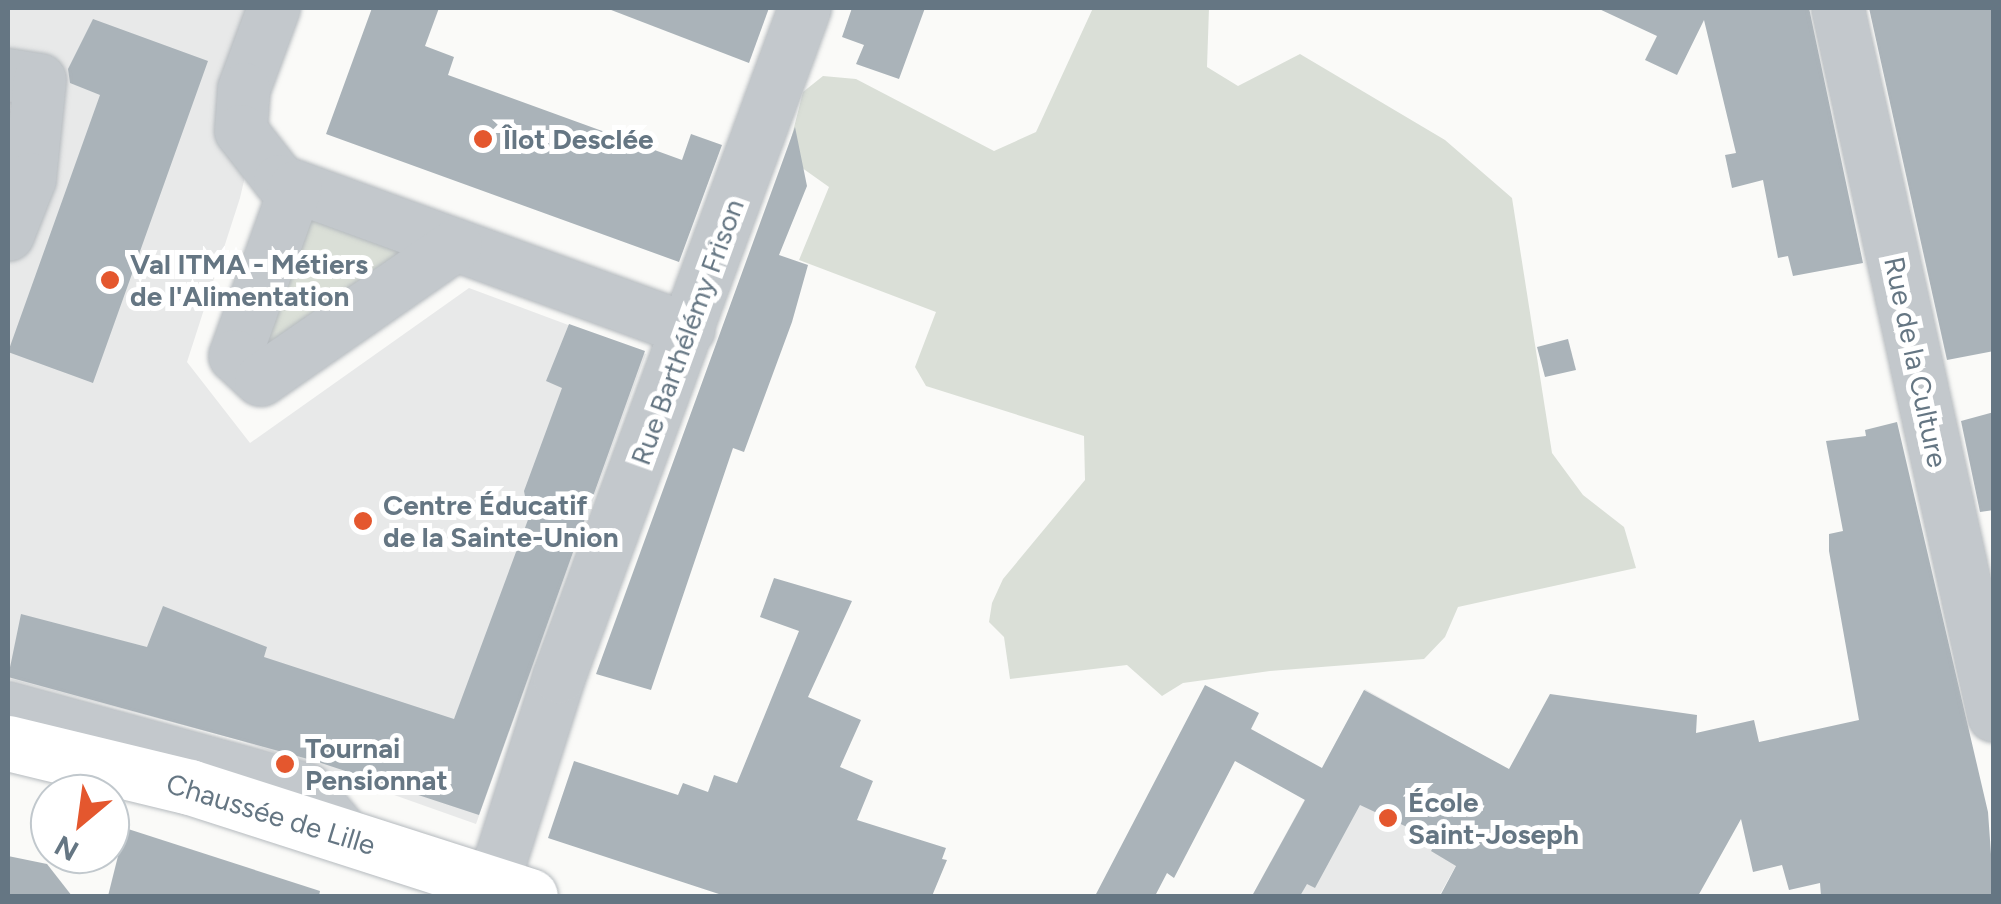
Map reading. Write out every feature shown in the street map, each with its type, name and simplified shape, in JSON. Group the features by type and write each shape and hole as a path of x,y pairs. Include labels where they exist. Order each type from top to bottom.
{"main road":[{"name":"Chaussée de Lille","path":"8,743 342,832 438,882 511,890"}],"street":[{"path":"274,8 244,89 241,131 268,169 296,187 690,330"},
{"name":"Rue Barthélémy Frison","path":"511,890 560,677 805,8"},
{"name":"Rue de la Culture","path":"1838,8 1994,716"},
{"path":"8,75 40,80 30,179 8,234"},
{"path":"296,187 235,356 261,380 456,245"},
{"path":"8,708 307,790 342,832"}],"shaded area":[{"path":"8,8 299,8 261,108 240,198 187,362 250,443 469,288 646,354 476,824 239,740 8,679"},
{"path":"1093,8 1209,8 1207,67 1238,86 1300,54 1445,140 1512,198 1552,453 1583,495 1624,527 1636,568 1458,607 1445,637 1424,659 1270,671 1183,683 1162,696 1127,665 1010,679 1004,637 989,622 992,603 1003,579 1085,480 1084,436 926,386 915,367 936,312 799,260 829,187 798,165 789,147 803,92 823,76 856,79 994,151 1036,132"},
{"path":"306,209 426,253 284,352 256,341"},
{"name":"École Saint-Joseph","path":"1365,689 1509,770 1439,896 1252,896"}],"building":[{"name":"Îlot Desclée","path":"372,8 439,8 425,46 454,57 448,75 682,160 691,134 722,145 679,262 326,134"},
{"path":"606,8 769,8 749,63"},
{"path":"852,8 925,8 899,79 856,64 864,45 842,37"},
{"path":"1597,8 1809,8 1863,263 1793,276 1788,256 1778,258 1763,180 1732,188 1725,155 1736,153 1704,20 1677,75 1645,60 1657,36"},
{"path":"1869,8 1994,8 1994,351 1947,360"},
{"path":"93,19 208,61 93,383 8,352 100,95 70,83 68,69"},
{"path":"795,127 807,186 779,255 808,265 792,322 744,452 733,448 651,690 596,674"},
{"path":"569,324 645,351 479,815 315,761 8,677 21,614 147,647 163,606 267,647 264,657 454,719 529,517 524,491 562,388 546,381"},
{"path":"1568,339 1576,370 1545,377 1537,347"},
{"path":"1994,412 1994,510 1980,512 1961,421"},
{"path":"1897,422 1988,812 1994,896 1821,896 1820,883 1789,890 1782,865 1753,872 1741,819 1698,896 1440,896 1456,866 1431,851 1437,841 1360,805 1315,888 1307,884 1300,896 1252,896 1305,800 1235,761 1174,878 1167,873 1155,896 1095,896 1205,685 1259,713 1251,729 1322,768 1364,690 1509,769 1550,694 1697,715 1696,733 1754,720 1759,742 1859,720 1829,551 1829,534 1843,531 1826,441 1866,436 1865,430"},
{"path":"774,578 852,601 808,697 861,720 840,767 873,781 857,820 946,848 942,859 947,860 932,896 725,896 548,838 574,761 678,795 683,783 708,792 714,775 737,783 799,631 760,617"},
{"path":"130,830 320,891 319,896 108,896 114,874 130,874"},
{"path":"8,856 30,861 30,874 55,874 72,896 8,896"}],"place":[{"name":"Îlot Desclée","path":"483,139"},
{"name":"Val ITMA - Métiers de l'Alimentation","path":"110,280"},
{"name":"Centre Éducatif de la Sainte-Union","path":"363,521"},
{"name":"Tournai Pensionnat","path":"285,764"},
{"name":"École Saint-Joseph","path":"1388,818"}]}
